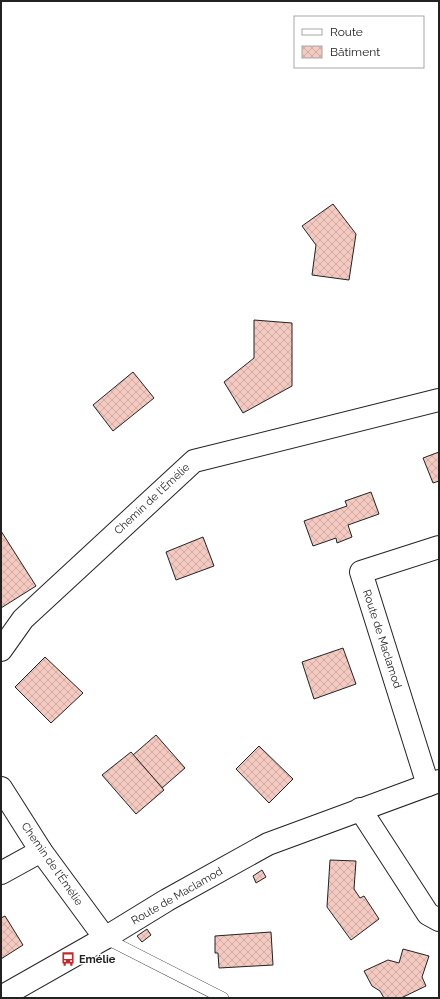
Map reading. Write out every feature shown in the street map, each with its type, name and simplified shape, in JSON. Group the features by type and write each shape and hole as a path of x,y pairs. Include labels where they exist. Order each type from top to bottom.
{"street":[{"name":"Chemin de l'Émélie","path":"1,650 23,619 194,461 439,400"},
{"name":"Route de Maclamod","path":"1,997 105,938 167,900 268,844 434,783 361,572 439,546"},
{"name":"Chemin de l'Émélie","path":"1,788 41,851 105,938"},
{"path":"360,809 428,914 439,920"},
{"path":"1,873 41,851"}],"lane":[{"path":"105,938 223,998"}],"building":[{"path":"333,204 356,234 349,280 312,275 316,245 302,226"},
{"path":"254,320 292,323 292,386 243,413 224,382 254,358"},
{"path":"133,372 154,398 113,431 93,405"},
{"path":"439,452 439,481 433,483 423,458"},
{"path":"371,492 379,514 348,525 352,537 337,543 336,538 313,546 304,521 347,506 345,501"},
{"path":"1,531 36,586 1,608"},
{"path":"203,537 214,566 176,580 166,552"},
{"path":"343,648 356,684 314,699 302,662"},
{"path":"45,657 83,693 51,723 15,687"},
{"path":"156,735 185,768 162,788 133,755"},
{"path":"259,746 293,779 269,803 236,769"},
{"path":"131,752 164,790 136,814 102,775"},
{"path":"330,860 356,861 354,889 360,898 364,896 379,919 351,940 327,907"},
{"path":"262,870 266,877 256,883 253,876"},
{"path":"5,916 23,945 1,959 1,918"},
{"path":"147,929 151,935 142,942 137,936"},
{"path":"271,932 273,965 219,968 218,953 215,953 215,936"},
{"path":"403,949 429,956 422,977 426,986 401,998 384,998 380,991 372,986 364,971 388,960 399,963"}],"place":[{"name":"Emélie","path":"68,959"}]}
